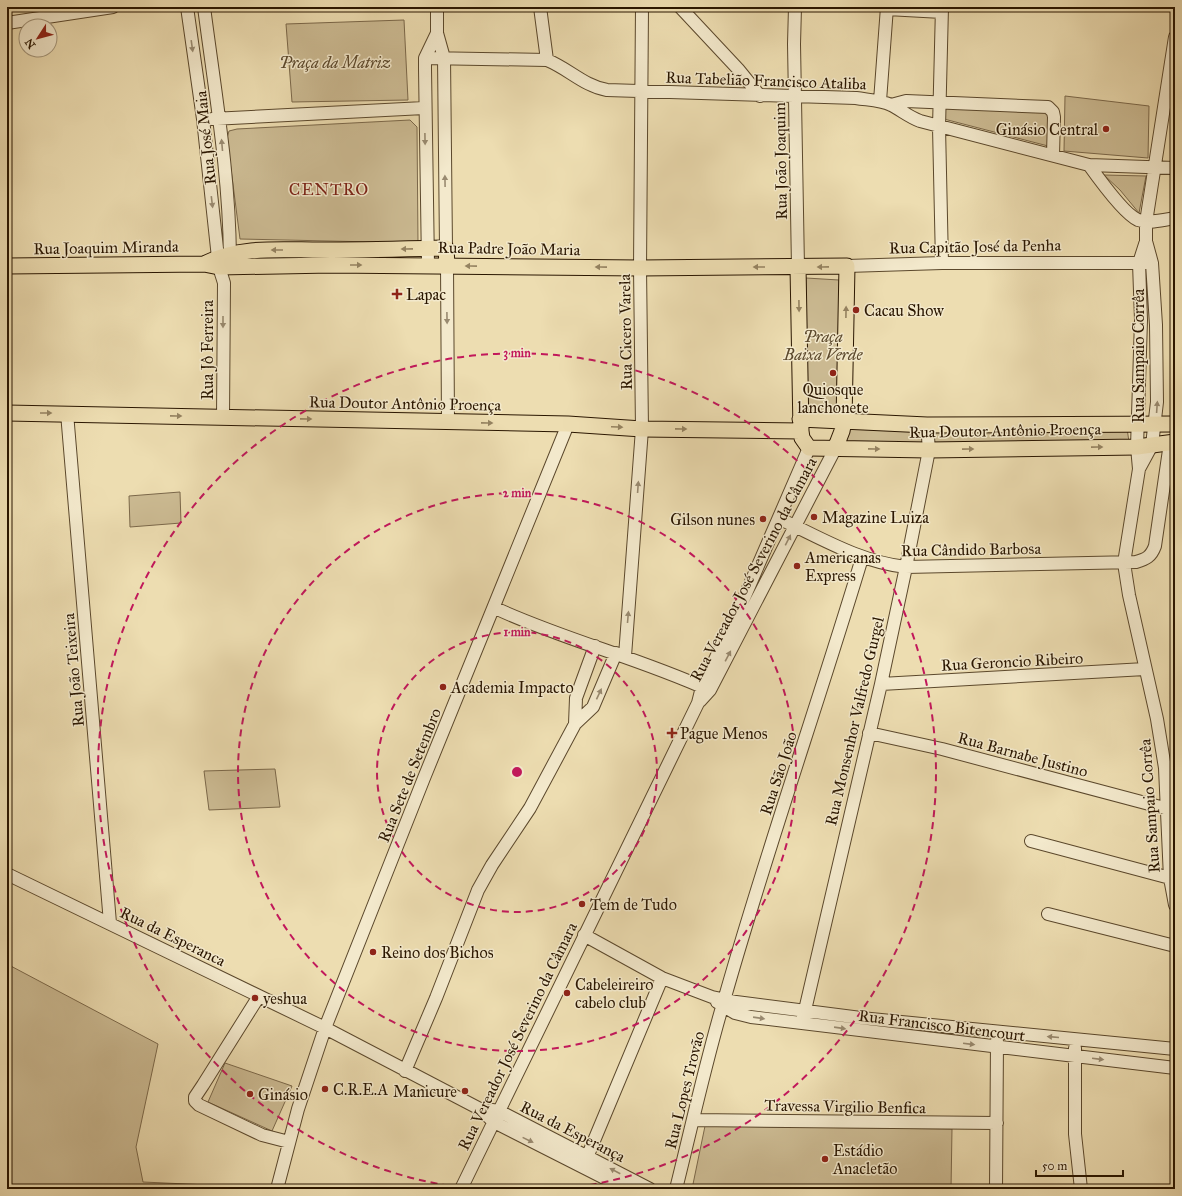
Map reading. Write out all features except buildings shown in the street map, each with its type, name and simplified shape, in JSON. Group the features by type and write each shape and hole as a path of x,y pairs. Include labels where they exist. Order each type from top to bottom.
{"main road":[{"path":"331,258 428,248 446,248 447,265"},
{"name":"Rua Joaquim Miranda","path":"7,266 221,262 267,250 331,258"},
{"name":"Rua Padre João Maria","path":"331,258 428,265 640,268 798,267"},
{"name":"Rua Capitão José da Penha","path":"798,267 847,266"},
{"path":"798,267 802,438 809,448 835,449 844,421 847,266"},
{"name":"Rua Doutor Antônio Proença","path":"7,413 568,424 642,429 801,425"},
{"path":"801,425 844,421"},
{"name":"Rua Doutor Antônio Proença","path":"844,421 927,426 1175,424"},
{"name":"Rua Doutor Antônio Proença","path":"835,449 928,450 1144,446 1172,442"}],"street":[{"path":"7,23 113,7"},
{"path":"187,7 221,262"},
{"name":"Rua José Maia","path":"204,7 220,118 221,262"},
{"path":"437,7 437,33 444,58 446,248"},
{"path":"540,7 547,60"},
{"name":"Rua Cicero Varela","path":"575,724 593,707 621,654 642,429 640,268 642,7"},
{"path":"680,7 733,64 760,96"},
{"name":"Rua João Joaquim","path":"795,7 798,267"},
{"path":"942,263 939,127 940,101 942,10 887,8 886,103 906,101 940,101 1048,107 1053,112 1054,117 1053,155"},
{"path":"428,265 424,113 425,58 437,33"},
{"name":"Rua Sampaio Corrêa","path":"1175,37 1146,222 1146,241 1152,263 1156,325 1157,402 1155,425 1144,446 1124,563 1145,669 1157,719 1164,761 1168,809 1170,878 1175,905"},
{"name":"Rua Tabelião Francisco Ataliba","path":"425,58 547,60 566,69 594,88 642,92 856,98 886,103 907,116 939,127 1089,165 1175,168"},
{"path":"425,86 445,86"},
{"path":"203,119 424,113 444,119"},
{"path":"1089,165 1131,215 1138,220 1146,222 1175,218"},
{"path":"426,204 446,204"},
{"name":"Rua Sampaio Corrêa","path":"1144,446 1138,424 1141,320 1139,263 1146,241"},
{"name":"Rua Jô Ferreira","path":"221,262 224,283 223,417"},
{"name":"Rua Capitão José da Penha","path":"847,266 942,263 1152,263"},
{"path":"447,265 448,422"},
{"name":"Rua João Teixeira","path":"67,413 110,923"},
{"name":"Rua Sete de Setembro","path":"289,1142 298,1109 325,1028 418,792 495,608 568,424"},
{"name":"Rua Monsenhor Valfredo Gurgel","path":"802,1017 881,684 906,567 928,450 927,426"},
{"name":"Rua Cândido Barbosa","path":"780,519 862,558 886,565 906,567 1124,563 1146,559 1152,554 1155,546 1172,442"},
{"name":"Rua Vereador José Severino da Câmara","path":"750,601 780,519 809,448"},
{"name":"Rua Vereador José Severino da Câmara","path":"461,1189 698,703 750,601 795,526 835,449"},
{"name":"Rua São João","path":"719,1001 815,710 862,558"},
{"path":"495,608 550,630 621,654 706,688"},
{"path":"405,1071 436,998 478,890 492,865 530,808 575,724 576,698 595,646"},
{"name":"Rua Geroncio Ribeiro","path":"881,684 1145,669"},
{"name":"Rua Barnabe Justino","path":"869,733 942,749 1168,809"},
{"path":"1031,841 1170,878"},
{"name":"Rua da Esperanca","path":"7,874 325,1028"},
{"path":"1048,914 1175,946"},
{"name":"Rua Francisco Bitencourt","path":"584,935 662,978 719,1001 734,1013 751,1017 802,1017 1075,1038 1175,1049"},
{"path":"585,1162 662,978"},
{"path":"259,996 195,1097 195,1101 199,1105 262,1134 289,1142 277,1189"},
{"name":"Rua Lopes Trovão","path":"676,1189 719,1001"},
{"name":"Rua Francisco Bitencourt","path":"802,1017 997,1047 1175,1068"},
{"name":"Rua da Esperança","path":"325,1028 405,1071 585,1162 650,1189"},
{"path":"996,1189 997,1032"},
{"path":"1075,1038 1075,1134 1081,1189"},
{"name":"Travessa Virgilio Benfica","path":"693,1120 997,1123"},
{"name":"Rua da Esperança","path":"585,1162 626,1189"}],"green space":[{"name":"Praça da Matriz","path":"404,20 408,100 292,102 286,24"},
{"name":"Ginásio Central","path":"1065,96 1149,106 1148,158 1064,151"},
{"path":"944,106 1049,112 1048,146 944,119"},
{"path":"410,120 417,127 418,243 240,239 227,138 229,131 237,129"},
{"path":"1104,175 1146,176 1139,213 1120,190"},
{"name":"Praça Baixa Verde","path":"806,278 839,280 839,412 807,411"},
{"path":"1127,428 1129,442 843,444 848,429"},
{"path":"180,492 181,523 130,527 129,496"},
{"path":"275,769 280,807 209,810 204,771"},
{"path":"7,964 158,1044 136,1147 143,1182 230,1186 230,1189 7,1189"},
{"name":"Ginásio","path":"225,1063 292,1086 272,1131 208,1102"},
{"name":"Estádio Anacletão","path":"705,1126 952,1129 951,1189 692,1189"}],"place":[{"name":"Ginásio Central","path":"1106,129"},
{"name":"Lapac","path":"397,294"},
{"name":"Cacau Show","path":"856,310"},
{"name":"Quiosque lanchonete","path":"833,373"},
{"name":"Magazine Luiza","path":"814,517"},
{"name":"Gilson nunes","path":"763,519"},
{"name":"Americanas Express","path":"797,566"},
{"name":"Academia Impacto","path":"443,687"},
{"name":"Pague Menos","path":"672,733"},
{"name":"Tem de Tudo","path":"582,904"},
{"name":"Reino dos Bichos","path":"373,952"},
{"name":"Cabeleireiro cabelo club","path":"567,993"},
{"name":"yeshua","path":"255,998"},
{"name":"C.R.E.A","path":"325,1089"},
{"name":"Manicure","path":"465,1091"},
{"name":"Ginásio","path":"250,1094"},
{"name":"Estádio Anacletão","path":"825,1159"}],"district":[{"name":"CENTRO","path":"329,189"}]}
